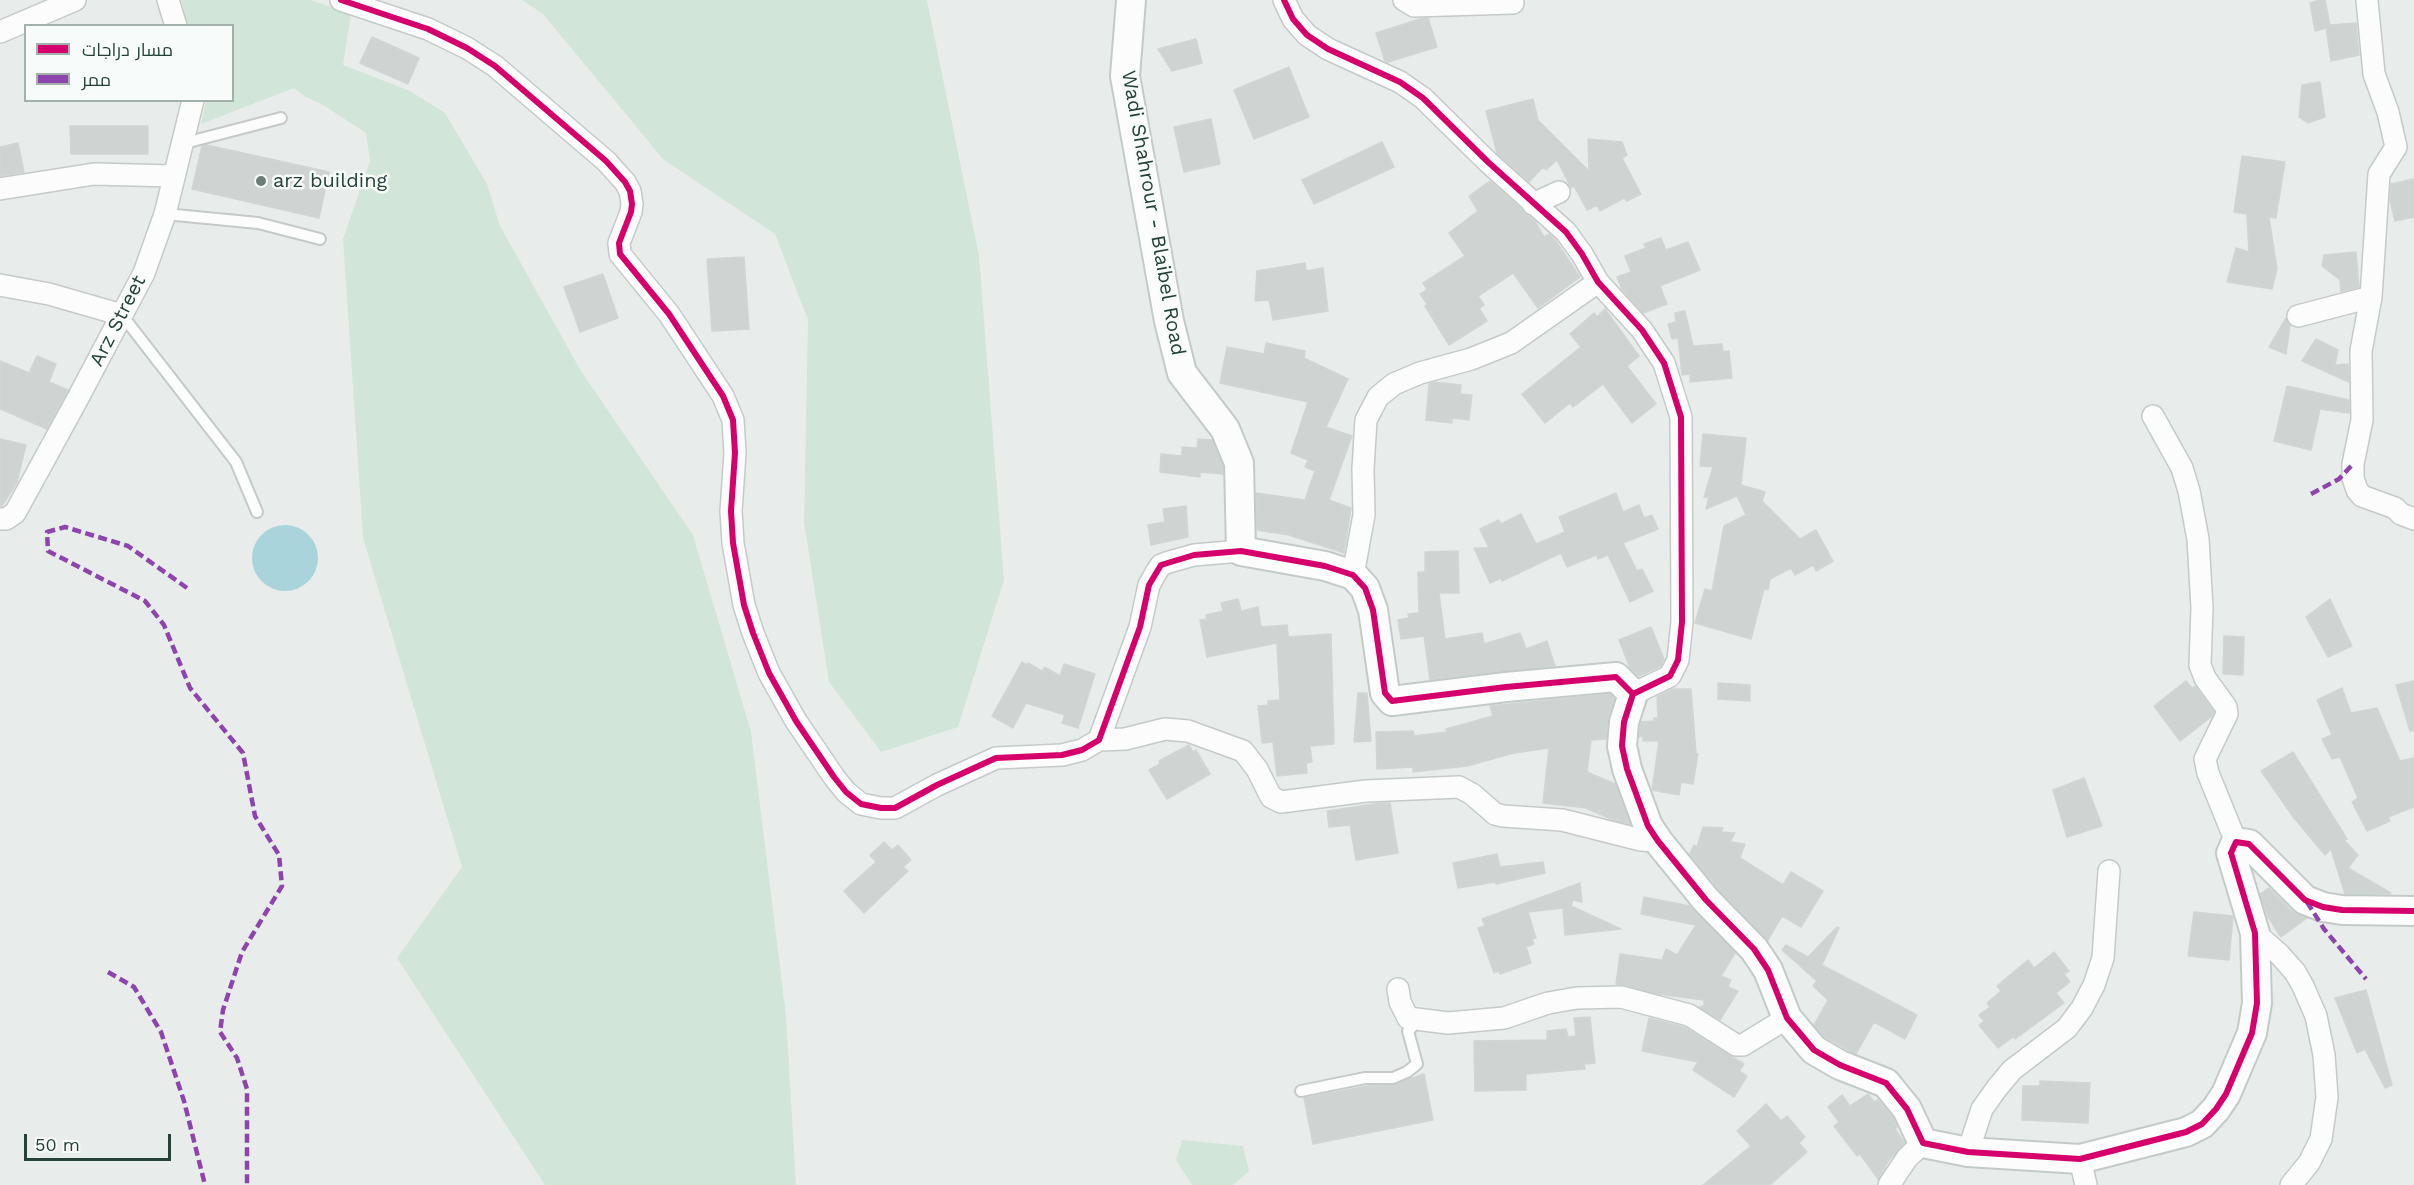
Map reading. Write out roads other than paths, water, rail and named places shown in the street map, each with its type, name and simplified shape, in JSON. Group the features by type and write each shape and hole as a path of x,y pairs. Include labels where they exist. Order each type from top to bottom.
{"street":[{"path":"0,32 75,0"},
{"path":"168,0 175,24"},
{"path":"341,0 428,29 486,60 539,102 606,161 625,182 630,191 632,204 619,243 620,254 669,314 723,396 733,420 735,453 731,510 733,543 744,605 768,673 796,721 846,792 861,804 895,808 937,785 996,758 1062,755 1082,750 1099,740 1125,739 1165,729 1197,735 1243,750 1257,769 1271,797 1281,802 1366,790 1459,787 1472,794 1495,814 1562,820 1641,840 1658,841"},
{"name":"Wadi Shahrour - Blaibel Road","path":"1131,0 1125,76 1169,321 1182,373 1225,429 1239,463 1241,551"},
{"path":"1284,0 1293,19 1307,36 1328,49 1400,82 1423,98 1533,204 1566,232 1598,282 1642,330 1664,363 1681,417 1682,622 1678,660 1670,676 1633,694 1624,723 1622,746 1628,769 1648,826 1706,900 1754,949 1768,970 1787,1018 1814,1050 1840,1065 1886,1083 1907,1109 1923,1143"},
{"path":"1404,0 1413,6 1513,3"},
{"path":"2367,0 2374,74 2388,112 2396,147 2379,174 2371,297 2361,351 2362,420 2353,464 2353,478 2362,496 2395,508 2401,514 2414,519"},
{"name":"Arz Street","path":"0,519 6,519 15,513 144,273 165,214 180,144 192,102"},
{"path":"0,189 94,174 173,176"},
{"path":"1533,204 1559,192"},
{"path":"1353,575 1364,515 1363,469 1366,420 1378,397 1394,384 1420,373 1471,359 1511,344 1598,282"},
{"path":"0,285 49,294 122,315"},
{"path":"2298,316 2371,297"},
{"path":"2153,416 2182,468 2189,491 2198,539 2202,608 2200,664 2205,678 2226,707 2227,714 2205,759 2208,773 2236,842"},
{"path":"1099,740 1140,627 1149,585 1156,571 1161,565 1194,555 1241,551 1324,566 1353,575 1365,588 1373,610 1385,693 1392,701 1616,677 1633,694"},
{"path":"2236,842 2248,844 2305,900 2323,907 2342,910 2414,911"},
{"path":"1923,1143 2083,1172 2202,1124 2226,1094 2252,1032 2257,1003 2255,933 2230,853 2236,842"},
{"path":"1968,1152 1982,1109 1997,1088 2012,1070 2067,1028 2082,1008 2094,985 2103,958 2109,872"},
{"path":"2255,933 2295,972 2316,1016 2325,1055 2327,1097 2321,1139 2309,1163 2291,1185"},
{"path":"1398,989 1400,1002 1408,1018 1448,1023 1504,1018 1548,1002 1577,998 1621,997 1689,1015 1736,1045 1743,1045 1787,1018"},
{"path":"1889,1185 1907,1158 1923,1143"}],"lane":[{"path":"180,144 280,118"},
{"path":"165,214 258,223 320,239"},
{"path":"122,315 236,462 257,512"},
{"path":"1301,1091 1365,1078 1393,1078 1407,1072 1417,1064 1408,1031 1418,1021"}],"water":[{"path":"278,525 292,525 304,530 313,539 318,558 316,571 309,582 292,591 278,591 266,586 257,577 252,565 252,551 257,539 266,530"}],"place":[{"name":"arz building","path":"261,181"}]}
